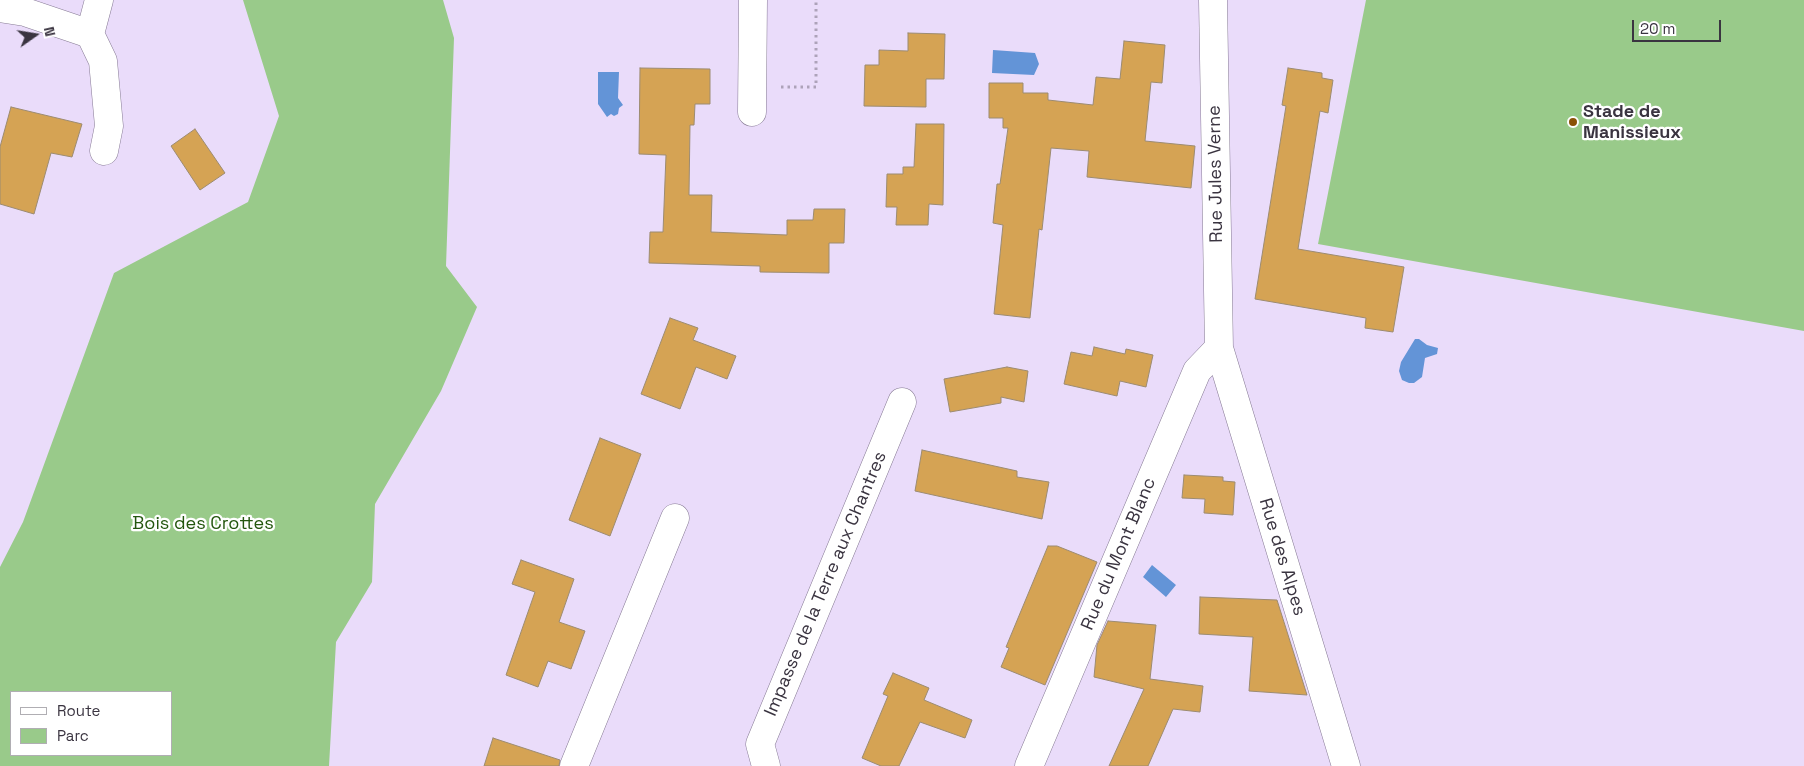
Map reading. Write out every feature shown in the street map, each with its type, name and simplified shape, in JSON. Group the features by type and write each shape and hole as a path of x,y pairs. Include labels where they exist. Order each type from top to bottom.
{"street":[{"path":"100,0 90,34 103,61 109,126 104,151"},
{"path":"752,99 753,0"},
{"name":"Rue Jules Verne","path":"1213,0 1219,348"},
{"path":"0,8 25,12 90,34"},
{"name":"Rue du Mont Blanc","path":"1029,766 1197,371 1219,348"},
{"name":"Rue des Alpes","path":"1219,348 1346,766"},
{"name":"Impasse de la Terre aux Chantres","path":"766,766 760,744 902,402"},
{"path":"574,766 675,518"}],"path":[{"path":"752,99 816,87 816,0"}],"green space":[{"name":"Bois des Crottes","path":"243,0 443,0 454,38 446,266 477,307 441,391 375,504 372,582 336,642 329,766 0,766 0,567 23,522 114,273 248,202 279,116"},
{"name":"Stade de Manissieux","path":"1366,0 1804,0 1804,331 1318,244"}],"water":[{"path":"993,50 1035,53 1039,64 1034,75 992,73"},
{"path":"598,72 619,72 618,98 623,105 619,108 618,114 614,116 611,114 607,117 598,104"},
{"path":"1415,339 1438,348 1437,354 1425,358 1422,377 1414,383 1409,383 1402,380 1399,371 1401,362"},
{"path":"1152,565 1176,585 1166,597 1143,577"}],"building":[{"path":"908,33 945,34 944,79 926,79 926,107 864,106 865,65 879,65 879,50 908,51"},
{"path":"1124,41 1165,45 1162,83 1151,82 1145,141 1195,146 1191,188 1087,177 1089,151 1051,148 1042,230 1039,229 1030,318 994,314 1003,225 993,223 997,184 1000,184 1008,128 1003,128 1003,118 989,118 989,83 1023,83 1023,93 1048,93 1048,100 1093,105 1096,77 1120,79"},
{"path":"640,68 710,69 710,104 695,104 694,125 690,125 689,195 712,195 711,232 787,235 787,220 813,220 814,209 845,209 844,243 829,243 829,273 760,272 760,266 649,263 650,232 663,232 666,155 639,154"},
{"path":"1288,68 1322,73 1322,78 1333,80 1328,113 1320,111 1298,249 1404,267 1393,332 1365,328 1366,318 1255,299 1286,106 1282,105"},
{"path":"11,107 82,124 72,157 51,153 34,214 0,204 0,147"},
{"path":"916,124 944,124 943,205 929,204 928,225 896,225 897,207 886,207 887,174 903,174 903,167 914,167"},
{"path":"195,129 225,173 200,190 171,146"},
{"path":"670,318 698,328 693,340 736,356 727,379 696,367 680,409 641,394"},
{"path":"1094,347 1125,354 1126,349 1153,355 1146,387 1120,381 1117,396 1064,384 1071,352 1092,356"},
{"path":"1007,367 1028,371 1024,402 1001,397 1001,403 950,412 944,379"},
{"path":"600,438 641,454 610,536 569,520"},
{"path":"922,450 1017,471 1017,477 1049,482 1042,519 915,491"},
{"path":"1184,475 1223,477 1223,481 1235,482 1233,515 1204,513 1205,499 1182,498"},
{"path":"1048,546 1057,546 1097,562 1045,685 1001,667 1009,648 1006,647"},
{"path":"521,560 574,579 559,622 585,631 571,669 548,661 538,687 506,675 535,592 512,584"},
{"path":"1200,597 1277,600 1307,695 1249,691 1253,637 1199,634"},
{"path":"1108,621 1156,625 1150,679 1203,686 1200,712 1173,709 1148,766 1109,766 1144,689 1094,677 1097,645"},
{"path":"893,673 929,688 924,700 972,720 965,738 920,722 899,766 881,766 862,758 888,696 883,694"},
{"path":"493,738 560,760 559,766 484,766"}],"place":[{"name":"Stade de Manissieux","path":"1573,122"}]}
